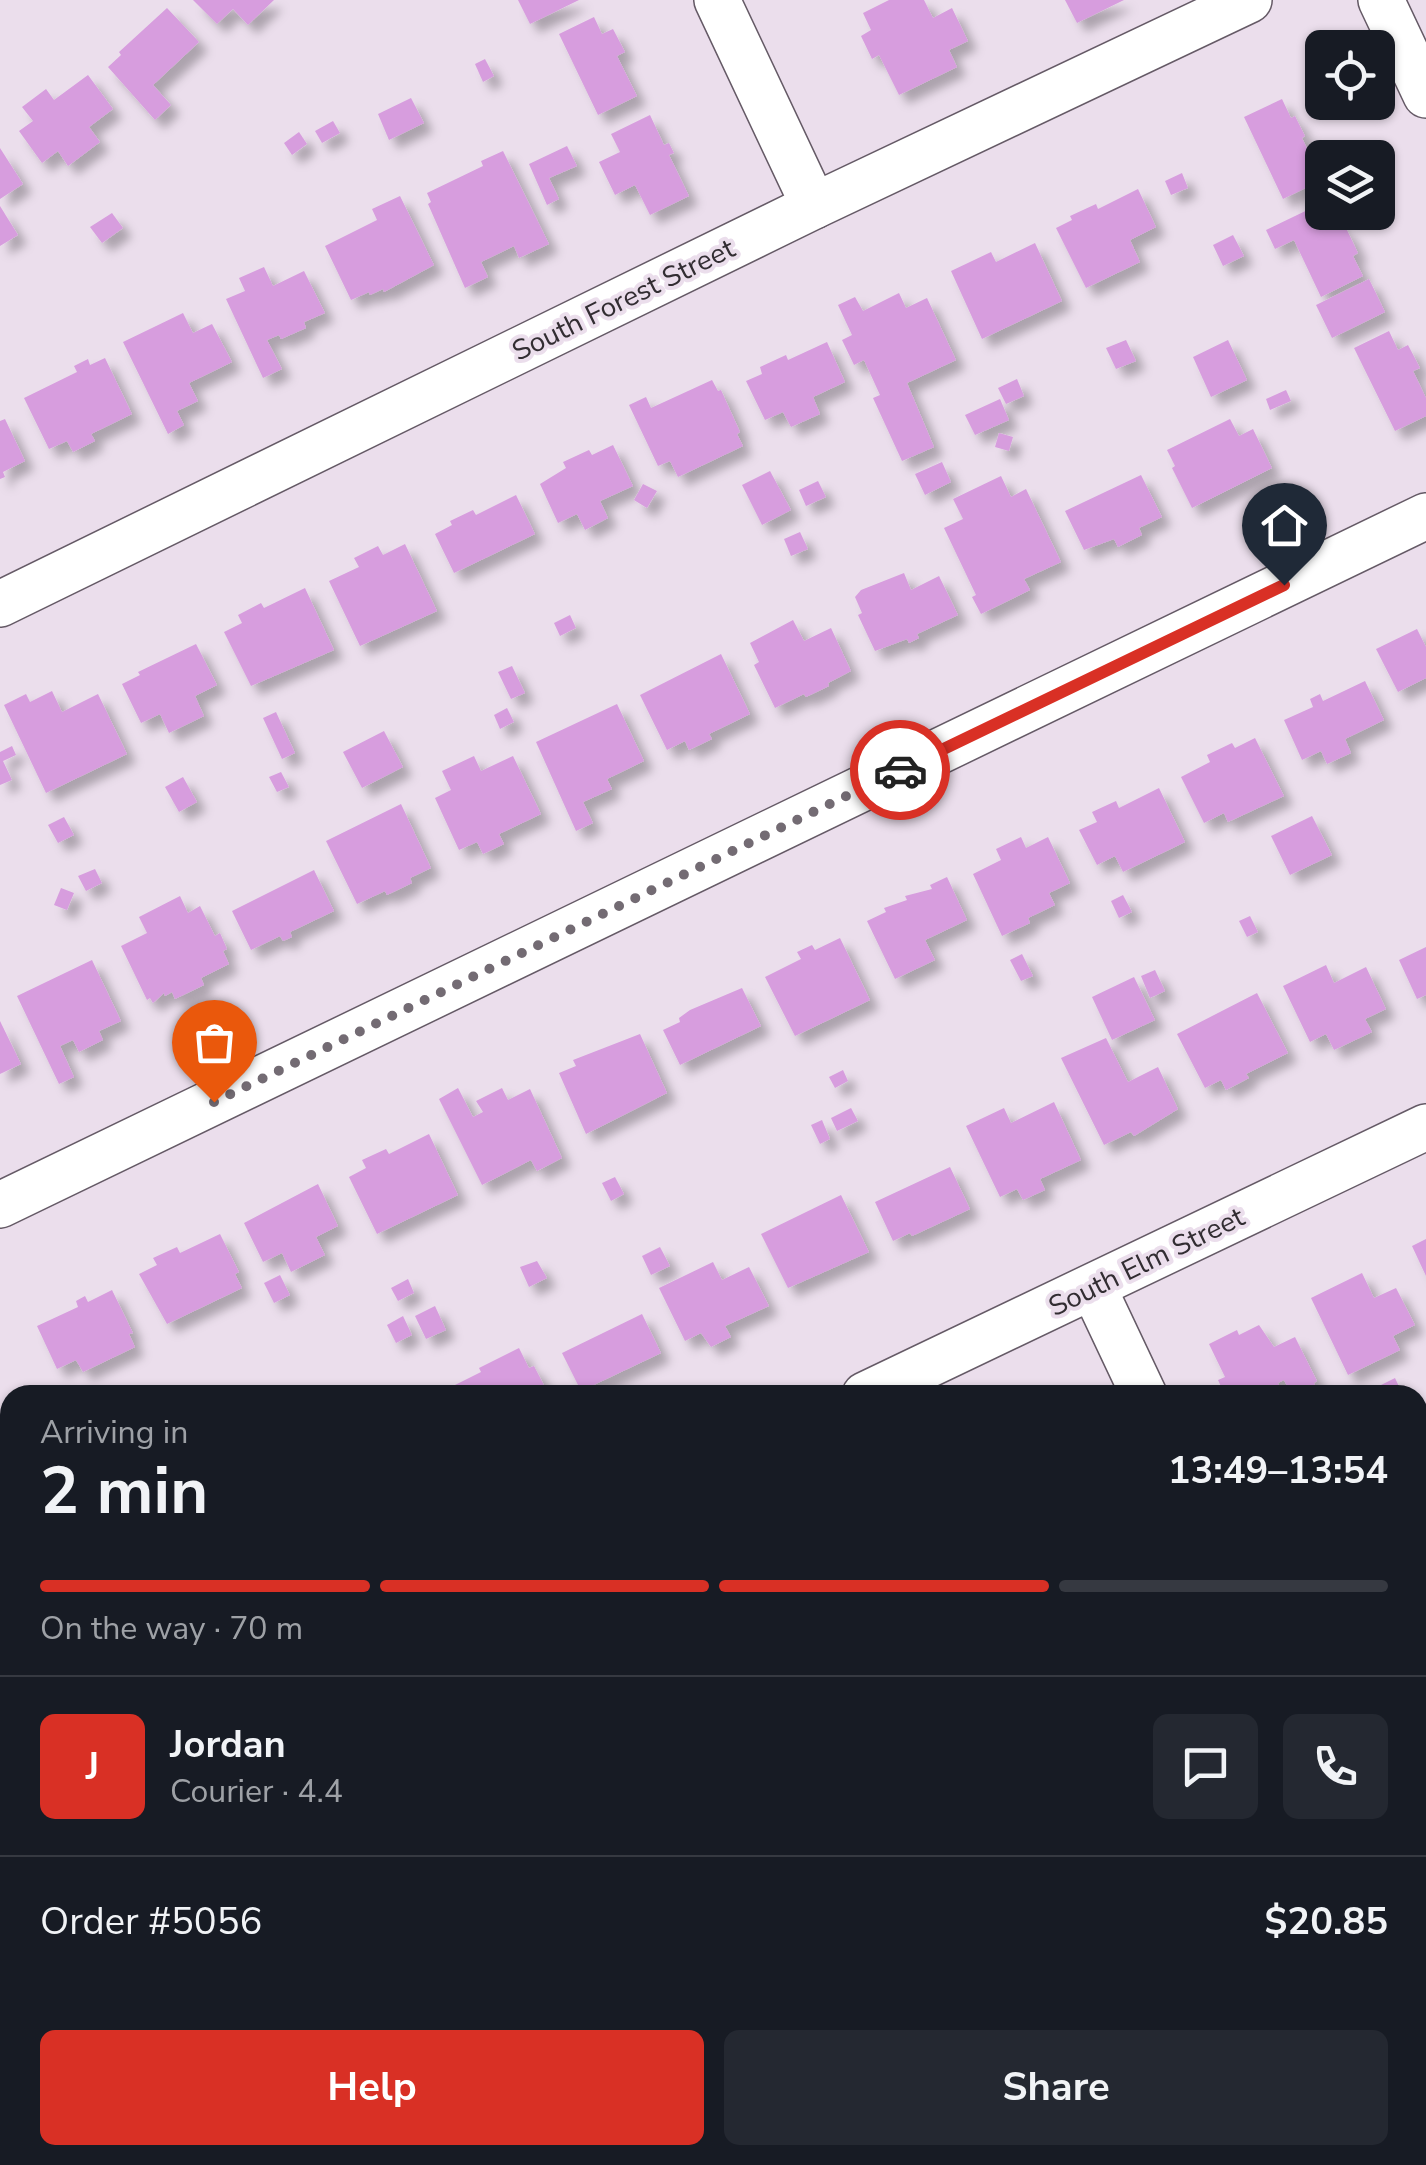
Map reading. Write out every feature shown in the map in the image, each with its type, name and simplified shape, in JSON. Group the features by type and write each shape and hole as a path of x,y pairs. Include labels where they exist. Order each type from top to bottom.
{"street":[{"path":"717,0 814,206"},
{"name":"South Forest Street","path":"0,604 814,206 1249,0"},
{"path":"1381,0 1426,94"},
{"path":"0,1205 1426,516"},
{"name":"South Elm Street","path":"886,1385 1426,1127"},
{"path":"1093,1287 1139,1385"}],"building":[{"path":"193,0 274,0 248,25 233,9 217,24"},
{"path":"518,0 579,0 530,24"},
{"path":"889,0 924,0 933,18 952,8 968,41 949,50 957,67 899,95 879,55 872,59 861,36 871,30 863,13"},
{"path":"1065,0 1124,0 1077,23"},
{"path":"167,8 199,42 153,85 171,105 155,120 108,67"},
{"path":"594,17 602,34 613,29 625,52 617,56 637,96 598,115 559,34"},
{"path":"485,59 494,76 483,82 475,64"},
{"path":"88,75 113,109 89,127 100,142 68,166 58,151 42,163 19,131 33,121 22,107 46,89 54,100"},
{"path":"411,98 424,123 389,140 378,114"},
{"path":"1282,99 1305,136 1302,138 1305,188 1283,199 1244,117"},
{"path":"650,115 664,145 669,143 674,153 669,155 689,196 650,215 635,185 615,195 599,162 620,152 611,134"},
{"path":"333,121 340,133 322,143 315,131"},
{"path":"299,132 307,144 292,155 284,143"},
{"path":"567,146 577,166 549,178 559,199 547,205 529,164"},
{"path":"0,148 23,184 0,199"},
{"path":"503,151 549,244 519,258 514,246 481,262 488,277 465,288 428,204 431,202 427,193 483,166 481,161"},
{"path":"1182,173 1188,188 1171,195 1165,181"},
{"path":"1138,189 1156,227 1130,240 1140,262 1086,288 1056,228 1072,220 1070,216 1096,204 1098,209"},
{"path":"400,196 434,265 384,292 369,292 351,300 325,246 377,220 372,209"},
{"path":"0,206 18,235 0,246"},
{"path":"1305,211 1305,230 1347,230 1363,276 1321,297 1294,240 1275,249 1266,230"},
{"path":"112,213 123,228 102,243 90,227"},
{"path":"1233,235 1244,256 1223,266 1213,245"},
{"path":"1035,243 1062,301 982,339 951,271 991,252 996,262"},
{"path":"264,267 273,286 304,271 325,313 304,322 306,328 281,339 279,335 267,340 282,369 263,378 226,299 245,291 239,278"},
{"path":"1369,279 1385,312 1332,338 1316,305"},
{"path":"899,293 906,308 927,298 956,360 907,383 934,447 902,461 873,398 880,395 864,360 854,365 842,340 852,335 838,305 855,297 863,311"},
{"path":"183,313 193,333 212,324 232,362 189,383 198,401 177,411 184,425 168,434 123,342"},
{"path":"1389,331 1398,350 1408,345 1420,368 1413,371 1426,398 1426,416 1395,431 1354,348"},
{"path":"1126,340 1136,361 1116,369 1106,348"},
{"path":"1228,340 1247,380 1211,397 1193,357"},
{"path":"827,342 845,382 813,397 820,414 791,427 783,412 765,420 746,381 762,374 760,367 786,355 788,360"},
{"path":"105,358 132,414 91,434 95,441 73,452 67,441 49,449 24,398 77,372 74,366 88,359 90,365"},
{"path":"1017,379 1024,396 1006,404 998,388"},
{"path":"712,380 721,390 743,446 678,477 670,461 658,466 629,405 646,397 651,408"},
{"path":"1286,390 1291,401 1270,410 1266,399"},
{"path":"1000,399 1009,420 975,435 965,415"},
{"path":"5,419 25,461 3,472 5,477 0,479 0,421"},
{"path":"1230,419 1239,436 1253,429 1272,468 1192,508 1167,450"},
{"path":"999,433 1013,437 1009,451 995,447"},
{"path":"613,445 633,486 600,501 608,518 585,530 577,514 558,523 540,484 566,468 563,462"},
{"path":"942,462 951,482 925,495 915,474"},
{"path":"770,471 791,510 762,525 742,485"},
{"path":"1141,475 1162,517 1139,528 1142,535 1118,547 1114,539 1084,550 1065,511"},
{"path":"1001,476 1011,497 1026,489 1061,562 1024,579 1030,590 981,614 944,528 963,519 953,499"},
{"path":"818,481 826,497 806,506 799,490"},
{"path":"643,484 657,491 647,508 634,500"},
{"path":"516,495 535,534 454,573 435,534 452,525 450,521 473,510 476,515"},
{"path":"800,532 808,549 791,556 784,539"},
{"path":"405,544 437,611 360,646 329,581 359,567 354,558 378,546 383,555"},
{"path":"904,573 911,590 939,576 958,615 917,634 919,638 909,643 907,639 875,651 858,615 862,613 855,597 861,590"},
{"path":"305,588 334,650 251,686 224,632 242,623 238,615 261,603 264,608"},
{"path":"570,615 576,628 560,636 554,623"},
{"path":"793,620 804,641 831,628 851,671 828,683 829,686 775,708 754,665 759,662 750,643"},
{"path":"1417,629 1426,647 1426,678 1398,692 1376,649"},
{"path":"196,644 217,685 195,696 204,716 169,733 160,714 141,723 122,684"},
{"path":"721,654 750,714 709,734 712,739 689,750 685,741 667,750 640,695"},
{"path":"512,666 525,693 511,699 498,672"},
{"path":"1365,681 1384,720 1345,739 1351,753 1327,764 1321,751 1302,760 1284,720 1313,707 1310,699 1320,694 1323,701"},
{"path":"52,691 62,712 98,694 127,754 46,793 4,705 26,694 30,702"},
{"path":"617,704 644,761 607,779 612,789 583,802 593,823 576,831 536,742"},
{"path":"507,708 514,722 500,729 494,715"},
{"path":"276,712 295,753 282,759 263,718"},
{"path":"384,731 403,767 362,788 343,752"},
{"path":"1255,738 1284,796 1228,822 1224,813 1204,823 1181,777 1210,762 1207,755"},
{"path":"12,746 16,755 3,761 12,780 0,785 0,752"},
{"path":"474,756 481,771 513,756 541,814 499,834 504,844 483,854 477,842 459,850 435,798 451,790 442,771"},
{"path":"281,772 289,787 277,792 269,777"},
{"path":"183,777 197,802 179,812 165,787"},
{"path":"1159,788 1185,842 1123,872 1115,856 1097,865 1079,830 1097,822 1092,812 1116,801 1119,808"},
{"path":"401,804 431,868 410,878 412,883 357,904 326,841"},
{"path":"1312,816 1332,855 1290,875 1271,836"},
{"path":"64,817 74,835 58,843 48,825"},
{"path":"1021,837 1026,848 1048,837 1070,883 1049,893 1055,905 1002,936 973,874 1001,860 996,849"},
{"path":"95,869 102,883 86,891 78,876"},
{"path":"314,870 334,911 290,932 292,937 283,941 280,936 251,950 232,911"},
{"path":"947,877 967,920 925,940 935,960 895,979 867,921 886,912 884,908 907,900 905,896 932,889 930,885"},
{"path":"61,888 74,893 67,910 54,905"},
{"path":"1123,895 1132,912 1119,918 1111,901"},
{"path":"180,896 188,913 200,906 215,936 220,933 229,964 201,978 204,985 175,999 172,992 165,996 164,993 153,1003 150,998 147,1000 121,946 147,933 139,917"},
{"path":"1250,916 1258,932 1247,937 1239,921"},
{"path":"840,938 870,1000 795,1036 765,977 801,959 797,952 812,945 815,950"},
{"path":"1426,947 1426,995 1417,999 1399,960"},
{"path":"1022,954 1033,976 1021,981 1010,960"},
{"path":"92,960 121,1021 99,1031 103,1040 79,1052 73,1040 60,1046 74,1077 59,1084 17,996"},
{"path":"1326,965 1334,983 1366,967 1386,1009 1365,1019 1372,1032 1334,1050 1326,1034 1310,1042 1283,986"},
{"path":"1155,970 1165,991 1150,998 1141,976"},
{"path":"1134,977 1155,1020 1112,1040 1092,997"},
{"path":"742,988 761,1026 680,1065 663,1030 680,1022 679,1018 690,1010"},
{"path":"1257,993 1288,1053 1246,1074 1249,1078 1226,1090 1221,1080 1205,1088 1177,1034"},
{"path":"0,1021 21,1064 0,1074"},
{"path":"640,1034 667,1093 586,1134 559,1073 576,1066 573,1060"},
{"path":"1106,1038 1128,1082 1158,1067 1178,1109 1134,1136 1131,1132 1104,1145 1061,1058"},
{"path":"843,1070 848,1081 835,1088 829,1077"},
{"path":"458,1088 473,1117 483,1112 476,1101 502,1088 508,1100 530,1089 562,1158 537,1171 531,1160 482,1185 439,1099"},
{"path":"1054,1102 1081,1160 1040,1179 1045,1190 1023,1200 1017,1189 1000,1197 966,1126 1004,1108 1011,1123"},
{"path":"851,1108 858,1121 837,1131 831,1118"},
{"path":"822,1120 830,1139 820,1144 811,1125"},
{"path":"429,1134 458,1195 377,1234 349,1177 366,1168 362,1160 386,1149 389,1154"},
{"path":"950,1167 970,1209 893,1241 875,1202"},
{"path":"615,1177 624,1194 611,1201 602,1183"},
{"path":"318,1184 338,1226 316,1237 325,1255 291,1272 282,1253 263,1262 244,1223"},
{"path":"841,1195 869,1252 788,1288 761,1234"},
{"path":"220,1234 239,1272 235,1274 242,1288 167,1324 139,1274 157,1265 153,1258 177,1247 180,1253"},
{"path":"1426,1239 1426,1276 1412,1246"},
{"path":"660,1247 670,1266 651,1275 642,1256"},
{"path":"537,1261 547,1278 529,1287 520,1267"},
{"path":"713,1262 722,1280 749,1267 769,1306 725,1326 731,1337 711,1347 701,1333 685,1341 659,1288"},
{"path":"1362,1273 1374,1298 1396,1288 1415,1325 1393,1336 1400,1350 1348,1375 1311,1298"},
{"path":"280,1275 290,1295 274,1303 264,1283"},
{"path":"408,1279 414,1293 398,1301 391,1288"},
{"path":"112,1290 133,1333 129,1334 135,1347 83,1372 76,1360 57,1369 37,1326 78,1307 76,1301 85,1296 88,1302"},
{"path":"435,1306 446,1330 426,1339 415,1316"},
{"path":"642,1314 661,1353 594,1385 578,1385 562,1353"},
{"path":"403,1316 412,1335 396,1343 387,1325"},
{"path":"1259,1325 1274,1347 1295,1337 1317,1381 1315,1385 1286,1385 1284,1380 1279,1385 1220,1385 1218,1380 1225,1377 1209,1344 1237,1330 1239,1335"},
{"path":"519,1348 544,1385 455,1385 481,1372 479,1368"}],"way so far":[{"path":"214,1102 900,770"}],"route":[{"path":"900,770 1284,585"}]}
